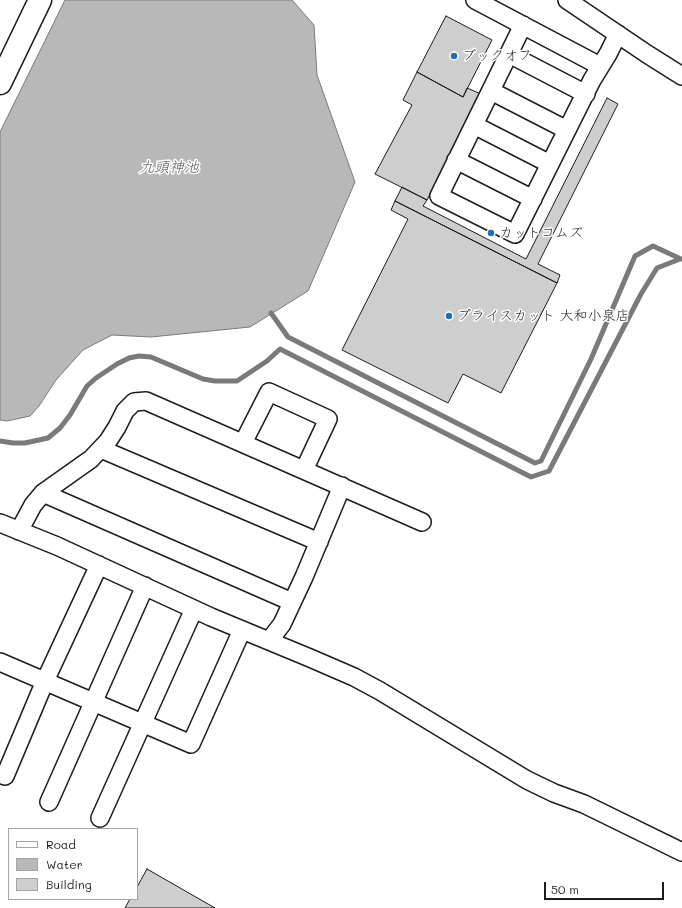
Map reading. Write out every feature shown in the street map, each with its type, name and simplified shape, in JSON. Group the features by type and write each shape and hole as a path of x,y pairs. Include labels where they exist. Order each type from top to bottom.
{"main road":[{"path":"0,83 40,0"}],"street":[{"path":"475,0 524,25 604,60"},
{"path":"567,0 682,76"},
{"path":"524,25 439,196 515,234 618,34"},
{"path":"509,54 586,94"},
{"path":"491,91 568,130"},
{"path":"474,125 550,164"},
{"path":"456,160 533,199"},
{"path":"243,443 269,392 328,419 304,470"},
{"path":"19,531 33,506 43,493 91,460 108,441 125,411 134,402 146,401 422,522"},
{"path":"101,449 319,542"},
{"path":"269,641 282,624 304,577 342,486"},
{"path":"43,493 292,602"},
{"path":"0,523 57,546 194,609 354,677 374,687 527,780 554,793 584,804 682,852"},
{"path":"4,776 45,681 99,565"},
{"path":"49,802 145,586"},
{"path":"100,818 194,609"},
{"path":"0,662 191,744 242,630"}],"water":[{"name":"九頭神池","path":"65,0 292,0 314,25 317,75 355,182 308,291 250,327 151,337 112,335 83,350 56,380 39,406 30,416 7,421 0,420 0,132"}],"building":[{"name":"ブックオフ","path":"446,16 492,40 463,97 417,72"},
{"path":"417,72 463,97 467,88 481,94 427,200 375,174 412,105 403,100"},
{"path":"607,98 618,104 538,264 560,275 557,283 395,201 402,187 427,200 423,206 526,259"},
{"name":"プライスカット 大和小泉店","path":"395,201 557,283 501,393 463,374 448,403 342,350 408,219 391,210"},
{"path":"147,869 215,908 125,908 129,900 138,900 138,885"}],"waterway":[{"path":"271,313 288,337 535,463 541,461 591,359 635,256 653,246 681,259"},
{"path":"0,441 25,443 48,438 60,428 70,415 87,386 96,378 129,358 139,356 151,357 203,379 215,381 237,381 267,361 280,349 531,477 549,471 641,294 657,268 680,259"}],"place":[{"name":"ブックオフ","path":"454,56"},
{"name":"カットコムズ","path":"491,233"},
{"name":"プライスカット 大和小泉店","path":"449,316"}]}
